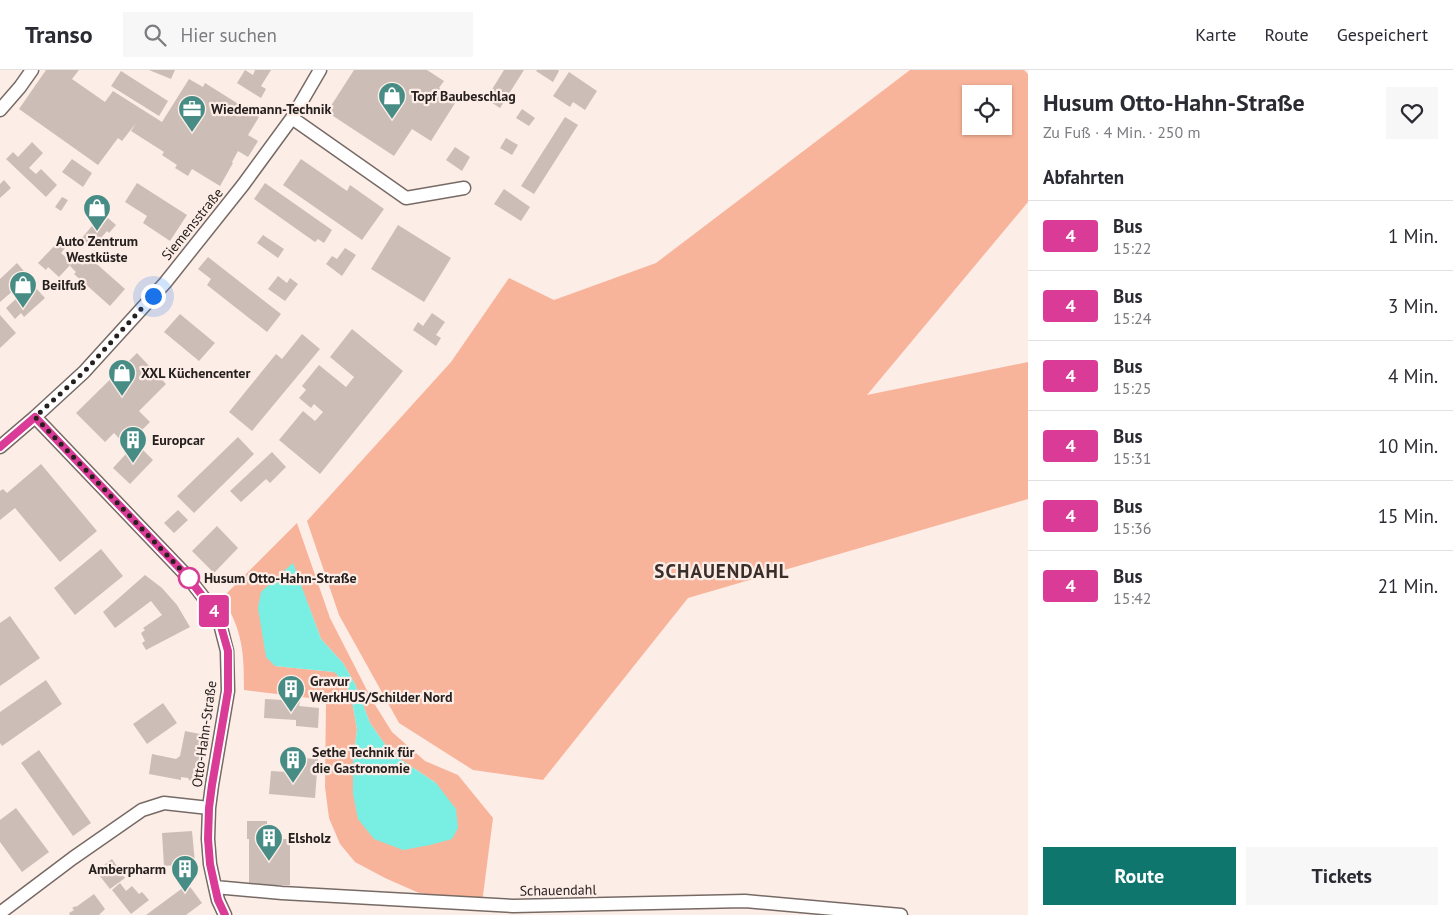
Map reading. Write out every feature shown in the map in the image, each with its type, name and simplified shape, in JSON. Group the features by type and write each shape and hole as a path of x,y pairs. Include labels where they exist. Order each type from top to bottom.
{"street":[{"path":"0,110 32,70"},
{"name":"Siemensstraße","path":"0,447 84,372 165,283 243,185 292,118 320,70"},
{"path":"292,118 406,198 464,188"},
{"name":"Otto-Hahn-Straße","path":"35,417 186,575 218,616 228,651 228,691 209,808 208,839 210,864 215,887 218,900 225,915"},
{"path":"0,913 73,858 142,810 164,803 209,808"},
{"name":"Schauendahl","path":"215,887 282,894 513,906 745,901 901,915"}],"shaded area":[{"path":"910,70 1024,70 1028,74 1028,202 867,395 1028,362 1028,499 688,598 543,780 473,770 399,723 339,615 307,521 451,362 509,278 554,300 656,263"},
{"path":"297,523 330,618 372,700 392,732 425,761 458,775 493,818 482,903 419,893 355,862 340,844 329,818 325,787 326,700 244,690 244,665 241,642 234,621 222,598","holes":["308,604 321,639 343,663 355,684 370,723 391,753 436,783 353,794 353,763 357,729 352,701 346,683 335,672 275,666"]}],"water":[{"path":"293,563 321,639 343,663 355,684 370,723 391,753 436,783 456,809 458,828 452,839 403,850 374,839 358,819 353,794 353,763 357,729 352,701 346,683 334,672 275,666 266,657 258,608 261,592"}],"building":[{"path":"46,70 79,70 72,79 105,102 113,91 162,122 189,79 203,87 205,83 259,117 248,135 258,141 248,157 238,151 220,186 192,169 188,176 175,168 177,165 162,155 164,152 131,131 136,123 122,141 118,138 98,165 19,109"},
{"path":"149,70 175,70 171,79"},
{"path":"245,70 253,75 255,70 271,70 261,86 266,89 261,98 237,83"},
{"name":"Topf Baubeschlag","path":"354,70 427,70 444,81 439,88 457,100 431,141 412,129 394,156 327,112"},
{"path":"504,70 524,70 500,108 486,99"},
{"path":"537,70 558,70 559,71 553,82"},
{"path":"121,71 168,101 159,116 111,86"},
{"path":"569,72 597,91 585,110 573,102 570,107 553,96"},
{"path":"522,109 535,118 529,126 516,118"},
{"path":"565,117 578,125 534,194 521,186"},
{"path":"506,138 518,145 512,155 500,148"},
{"path":"32,142 43,153 29,168 36,174 41,169 57,185 46,197 6,159 13,152 18,157"},
{"path":"455,147 470,157 462,171 446,160"},
{"path":"72,159 92,173 83,187 62,172"},
{"path":"301,159 347,191 350,185 384,209 362,240 283,185"},
{"path":"4,180 11,188 0,198 0,184"},
{"path":"137,183 187,215 170,241 143,223 147,216 125,202"},
{"path":"265,183 332,230 324,243 318,239 315,242 254,199"},
{"path":"504,189 530,207 521,221 494,204"},
{"path":"62,197 68,200 61,211 55,207"},
{"name":"Auto Zentrum Westküste","path":"108,218 116,225 109,233 107,231 92,248 82,238 96,221 101,226"},
{"path":"398,225 451,258 424,302 371,269"},
{"path":"263,235 284,249 278,258 257,243"},
{"path":"58,242 65,248 61,253 72,263 59,277 48,267 46,270 38,263"},
{"path":"345,248 356,255 342,276 326,264 332,256 337,259"},
{"path":"208,257 281,314 267,332 207,285 211,279 198,269"},
{"path":"76,258 83,265 90,258 125,289 110,306 74,274 76,272 70,266"},
{"path":"17,263 29,277 0,302 0,279"},
{"path":"278,276 287,283 290,278 298,284 285,301 268,289"},
{"path":"35,287 45,298 24,317 21,313 15,319 6,308 18,297 21,300"},
{"path":"432,313 445,322 436,335 441,338 436,346 413,330 418,322 423,326"},
{"path":"180,314 215,343 199,361 164,332"},
{"path":"0,315 16,333 0,348"},
{"path":"352,329 403,371 320,474 279,440 303,411 315,421 323,412 314,404 311,408 299,398 306,390 302,386 319,365 346,387 354,377 330,357"},
{"path":"302,334 320,349 252,431 229,412 276,354 282,359"},
{"name":"XXL Küchencenter","path":"137,353 166,384 139,411 150,422 126,446 114,433 105,442 76,413"},
{"path":"238,437 254,454 194,513 177,496"},
{"name":"Europcar","path":"136,443 153,460 130,484 113,468"},
{"path":"272,452 286,467 270,483 266,479 241,502 230,491"},
{"path":"41,464 97,531 60,562 15,508 0,520 0,491 3,489 7,493"},
{"path":"178,510 188,520 174,533 164,523"},
{"path":"217,526 238,548 214,573 192,551"},
{"path":"101,549 123,576 75,615 54,588"},
{"path":"145,575 162,588 177,605 190,627 146,650 142,643 145,641 141,633 145,630 143,628 162,615 151,601 115,628 103,612"},
{"path":"10,616 40,658 0,686 0,623"},
{"path":"46,680 62,704 2,746 0,743 0,712"},
{"name":"Gravur WerkHUS/Schilder Nord","path":"265,699 300,701 299,706 319,708 318,728 296,726 296,720 264,718"},
{"path":"163,703 177,723 147,744 133,724"},
{"path":"185,731 205,735 199,767 195,767 194,774 196,776 190,781 188,778 181,777 181,780 149,774 152,754 176,759 180,756"},
{"path":"39,750 91,823 73,836 21,763"},
{"name":"Sethe Technik für die Gastronomie","path":"303,758 318,759 315,798 269,794 271,771 302,773"},
{"path":"16,808 49,852 22,872 0,842 0,820"},
{"name":"Elsholz","path":"247,821 267,821 267,839 290,839 290,885 249,885"},
{"path":"192,831 195,863 164,866 162,833"},
{"path":"112,859 125,878 110,889 96,871"},
{"path":"120,883 126,891 132,886 139,894 142,892 149,900 131,914 112,890"},
{"name":"Amberpharm","path":"188,884 202,903 186,915 146,915"},
{"path":"94,894 105,909 99,915 70,915 69,913 74,910 72,908"}],"bus line":[{"name":"4","path":"0,447 35,417 186,575 218,616 228,651 228,691 212,785 208,839 210,864 215,887 218,900 225,915"}],"place":[{"name":"Topf Baubeschlag","path":"392,120"},
{"name":"Wiedemann-Technik","path":"192,133"},
{"name":"Auto Zentrum Westküste","path":"97,232"},
{"name":"Beilfuß","path":"23,309"},
{"name":"XXL Küchencenter","path":"122,397"},
{"name":"Europcar","path":"133,464"},
{"name":"Husum Otto-Hahn-Straße","path":"189,578"},
{"name":"Gravur WerkHUS/Schilder Nord","path":"291,713"},
{"name":"Sethe Technik für die Gastronomie","path":"293,784"},
{"name":"Elsholz","path":"269,862"},
{"name":"Amberpharm","path":"185,893"}],"district":[{"name":"SCHAUENDAHL","path":"722,571"}],"route":[{"path":"153,296 84,372 35,417 189,578"}]}
